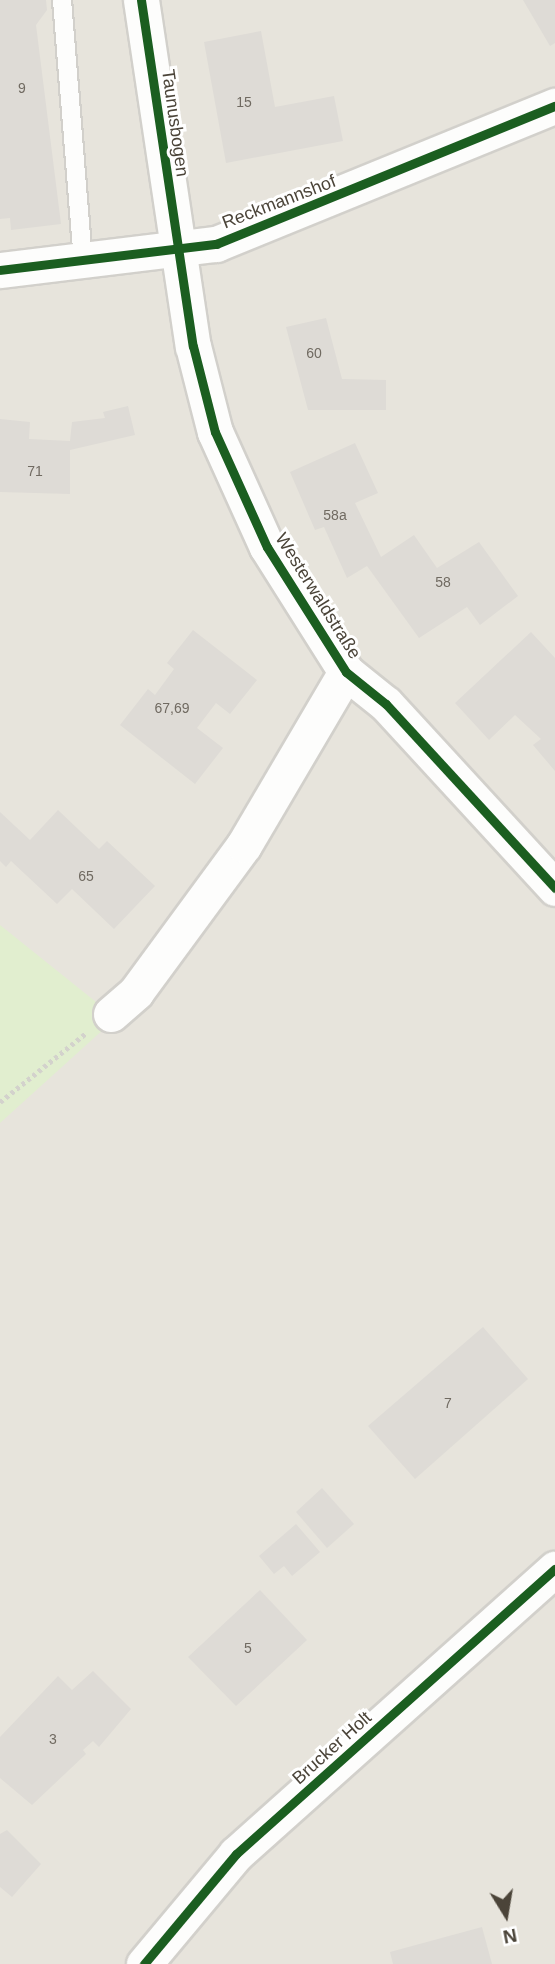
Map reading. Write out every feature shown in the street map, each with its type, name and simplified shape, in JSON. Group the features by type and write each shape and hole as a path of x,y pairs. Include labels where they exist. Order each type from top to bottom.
{"street":[{"name":"Taunusbogen","path":"141,0 177,250"},
{"name":"Reckmannshof","path":"0,270 177,250 252,232 555,106"},
{"name":"Westerwaldstraße","path":"177,250 193,346 215,432 267,548 346,672 386,704 555,888"},
{"name":"Westerwaldstraße","path":"111,1014 136,992 244,845 346,672"},
{"name":"Brucker Holt","path":"144,1964 236,1854 555,1569"}],"lane":[{"path":"62,0 83,259"}],"path":[{"path":"0,1102 111,1014"}],"shaded area":[{"path":"0,0 555,0 555,1964 0,1964"}],"green space":[{"path":"0,925 116,1018 0,1123"}],"building":[{"path":"0,0 46,0 47,10 36,25 61,224 11,230 10,218 0,219"},
{"path":"523,0 555,0 555,43 550,46"},
{"path":"261,31 275,107 334,96 343,141 226,163 204,42"},
{"path":"326,318 342,379 386,380 386,410 308,410 286,327"},
{"path":"128,406 135,435 70,450 70,494 0,492 0,419 30,422 29,439 70,441 72,422 105,418 103,412"},
{"path":"355,443 378,493 355,503 381,557 414,535 437,568 479,542 518,596 480,625 467,607 419,638 367,566 347,578 324,527 315,530 290,472"},
{"path":"193,630 257,680 230,714 216,703 197,728 223,748 195,784 120,725 148,689 155,695 174,669 167,663"},
{"path":"531,632 555,658 555,771 533,745 541,739 515,715 489,740 455,703"},
{"path":"58,810 99,849 107,841 155,886 114,929 72,889 57,904 11,861 6,867 0,861 0,812 30,840"},
{"path":"483,1327 528,1379 415,1479 368,1426"},
{"path":"322,1488 354,1524 327,1548 296,1512"},
{"path":"296,1524 320,1552 292,1576 284,1566 274,1574 259,1556"},
{"path":"260,1590 307,1640 236,1706 188,1657"},
{"path":"93,1671 131,1709 99,1747 93,1741 83,1750 86,1754 32,1805 0,1778 0,1737 58,1676 72,1690"},
{"path":"7,1830 41,1864 12,1897 0,1887 0,1834"},
{"path":"482,1927 492,1964 393,1964 390,1952"}],"cycle path":[{"path":"141,0 193,346 215,432 267,547 346,672 386,704 555,888"},
{"path":"0,270 216,244 555,106"},
{"path":"144,1964 236,1854 555,1569"}]}
